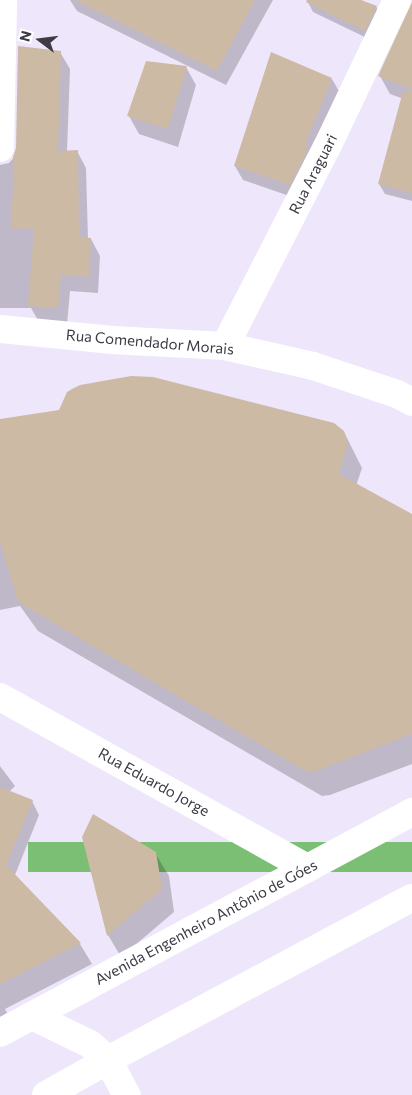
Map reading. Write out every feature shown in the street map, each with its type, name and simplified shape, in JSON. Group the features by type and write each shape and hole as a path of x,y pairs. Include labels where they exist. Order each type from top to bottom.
{"street":[{"path":"0,148 3,0"},
{"name":"Rua Araguari","path":"226,346 327,147 397,0"},
{"name":"Rua Comendador Morais","path":"0,329 112,340 226,346 313,366 397,394 412,402"},
{"name":"Rua Eduardo Jorge","path":"0,697 307,868"},
{"name":"Avenida Engenheiro Antônio de Góes","path":"0,1033 412,812"},
{"path":"46,1095 412,898"},
{"path":"32,1016 77,1036 108,1060 127,1095"}],"green space":[{"path":"28,842 412,842 412,872 28,872"}],"building":[{"path":"75,0 255,0 217,71"},
{"path":"307,0 361,0 377,6 365,31 306,2"},
{"path":"412,2 412,89 378,76"},
{"path":"18,46 61,51 58,151 78,150 79,237 91,238 89,277 61,274 58,308 28,306 34,228 11,229 11,198 14,198 13,157 16,148"},
{"path":"271,52 332,78 305,145 308,146 304,158 290,185 234,166"},
{"path":"146,61 187,66 168,129 127,116"},
{"path":"403,91 412,92 412,193 378,184"},
{"path":"131,376 153,377 334,423 344,431 348,443 339,474 412,514 412,734 316,771 307,772 18,602 0,541 0,419 59,410 67,392 80,385"},
{"path":"0,787 33,800 6,865 81,943 0,984"},
{"path":"93,814 156,852 162,889 107,936 82,837"}]}
